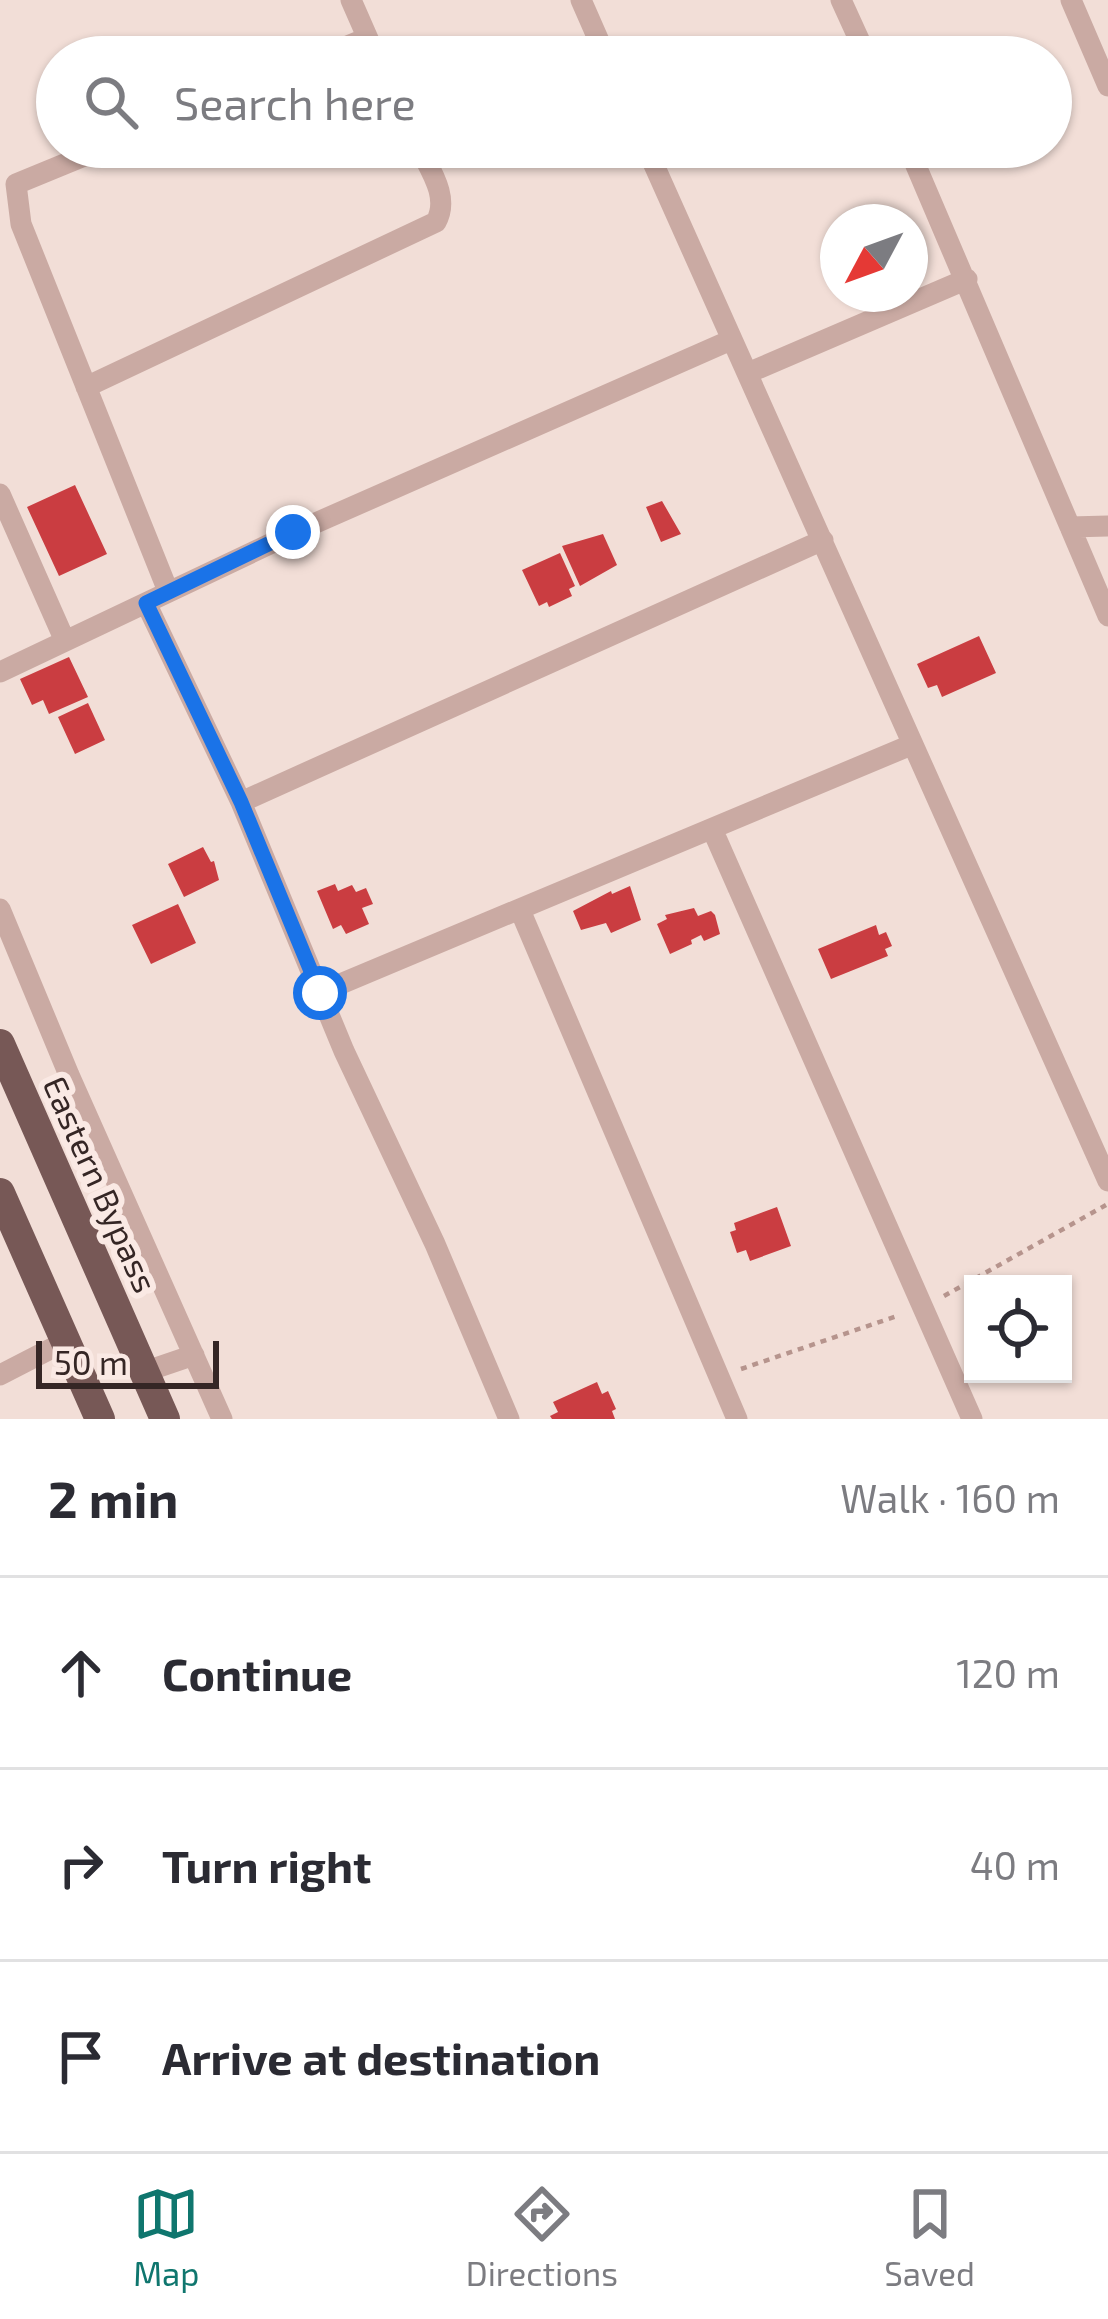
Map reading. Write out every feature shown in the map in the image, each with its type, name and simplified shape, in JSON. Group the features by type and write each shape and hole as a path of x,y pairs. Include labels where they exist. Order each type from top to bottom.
{"main road":[{"name":"Eastern Bypass","path":"0,1044 165,1419"},
{"path":"0,1193 100,1419"}],"street":[{"path":"351,0 367,36"},
{"path":"581,0 597,36"},
{"path":"841,0 857,36"},
{"path":"1071,0 1108,86"},
{"path":"55,168 16,184 21,224 168,591"},
{"path":"86,386 436,222 442,204 429,168"},
{"path":"655,168 1108,1181"},
{"path":"917,168 1108,616"},
{"path":"748,373 967,279"},
{"path":"0,672 168,591 731,340"},
{"path":"0,494 65,641"},
{"path":"1070,527 1108,526"},
{"path":"241,802 824,540"},
{"path":"146,603 241,802 320,993 509,1419"},
{"path":"320,993 911,746"},
{"path":"713,832 972,1419"},
{"path":"0,910 222,1419"},
{"path":"520,910 737,1419"},
{"path":"0,1375 66,1341"},
{"path":"144,1372 194,1355"}],"building":[{"path":"75,485 107,554 59,576 27,507"},
{"path":"662,501 681,534 661,542 646,507"},
{"path":"603,534 617,565 580,586 562,546"},
{"path":"560,553 575,586 569,589 572,596 549,607 547,602 539,606 522,570"},
{"path":"979,636 996,673 942,697 937,685 928,688 917,664"},
{"path":"69,657 88,697 49,714 43,700 32,705 20,679"},
{"path":"88,703 105,740 75,754 58,717"},
{"path":"203,847 214,861 219,880 184,897 168,864"},
{"path":"335,884 338,891 352,885 356,892 366,888 373,904 362,908 369,924 346,934 341,925 333,929 317,891"},
{"path":"630,886 641,920 611,933 606,923 581,930 573,911"},
{"path":"178,904 196,943 151,964 132,925"},
{"path":"694,908 698,916 711,911 715,915 720,934 704,941 701,935 670,954 657,924 667,919 665,915"},
{"path":"876,925 879,935 886,932 892,946 885,949 888,956 831,979 818,949"},
{"path":"777,1207 791,1246 750,1261 746,1250 737,1253 730,1232 736,1230 734,1223"},
{"path":"597,1382 602,1394 608,1391 615,1419 552,1419 558,1412 553,1402"}],"route":[{"path":"293,532 146,603 241,802 320,993"}]}
